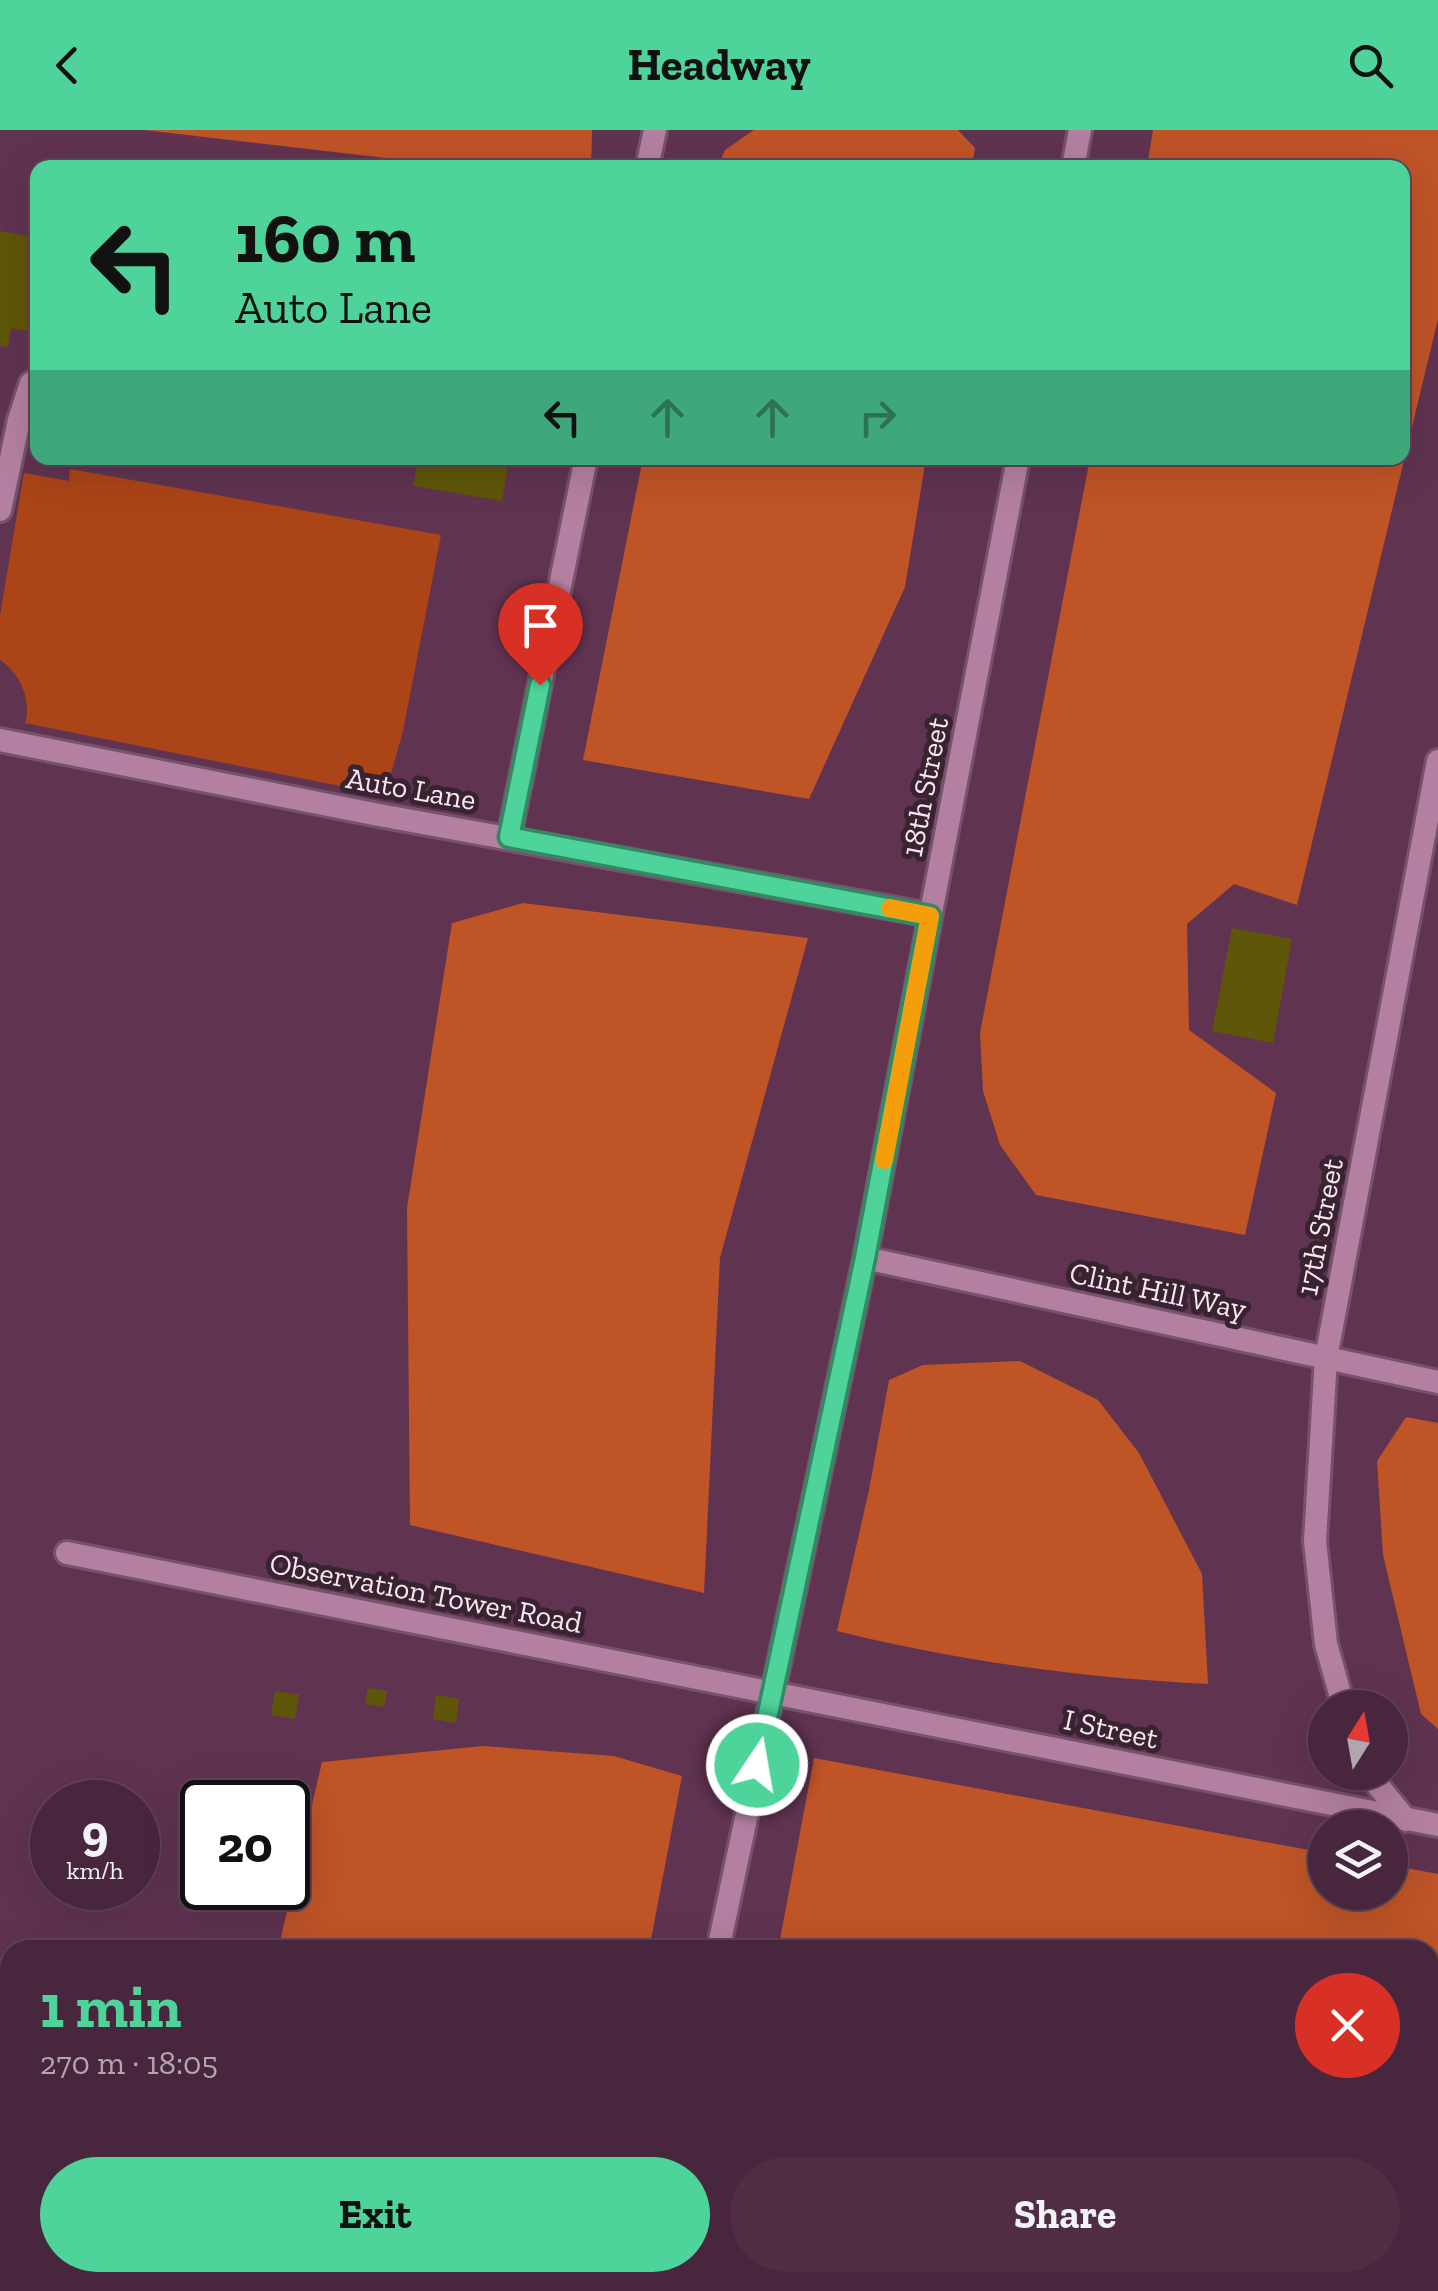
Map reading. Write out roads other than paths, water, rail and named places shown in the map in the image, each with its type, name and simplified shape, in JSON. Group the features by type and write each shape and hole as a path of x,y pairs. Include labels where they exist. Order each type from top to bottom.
{"lane":[{"path":"649,160 655,130"},
{"path":"1074,160 1080,130"},
{"path":"0,510 19,420 30,391"},
{"path":"509,837 585,465"},
{"name":"18th Street","path":"720,1940 865,1258 1017,465"},
{"name":"Auto Lane","path":"0,740 930,916"},
{"name":"17th Street","path":"1339,1690 1326,1644 1315,1541 1326,1358 1438,761"},
{"name":"Clint Hill Way","path":"865,1258 1326,1358 1431,1377"},
{"name":"Observation Tower Road","path":"67,1553 773,1691"},
{"name":"I Street","path":"773,1691 1357,1810"},
{"path":"1382,1790 1398,1810"},
{"name":"I Street","path":"1408,1820 1438,1825"}]}
